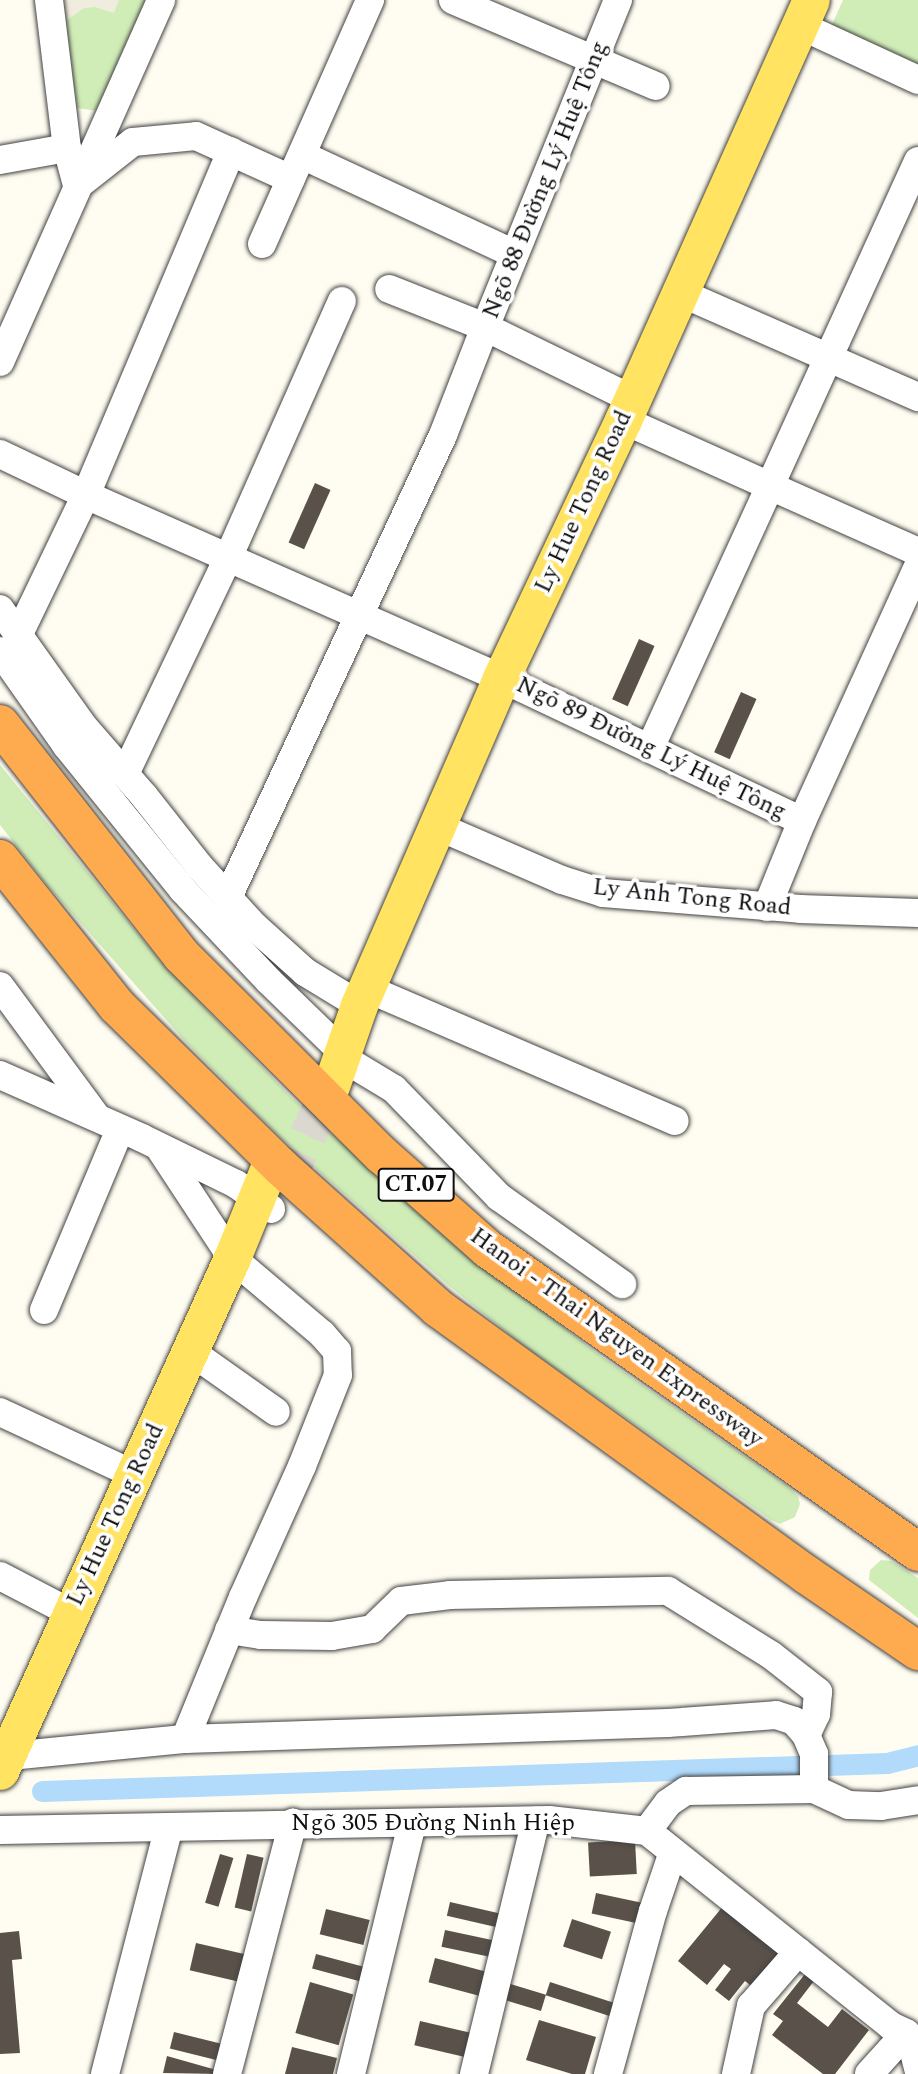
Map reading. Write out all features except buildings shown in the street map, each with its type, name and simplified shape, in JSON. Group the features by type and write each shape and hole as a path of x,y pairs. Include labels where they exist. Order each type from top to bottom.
{"highway":[{"name":"Hanoi - Thai Nguyen Expressway","path":"0,724 181,955 382,1155 488,1249 918,1552"},
{"name":"CT.07","path":"0,859 117,1006 282,1168 438,1307 807,1576 918,1651"}],"main road":[{"name":"Ly Hue Tong Road","path":"330,1064 363,996 501,678 628,409 805,13"},
{"name":"Ly Hue Tong Road","path":"2,1762 232,1258 270,1191"}],"street":[{"path":"49,0 66,148 77,186"},
{"path":"0,362 161,0"},
{"path":"262,244 370,0"},
{"path":"453,0 656,86"},
{"name":"Ngõ 88 Đường Lý Huệ Tông","path":"618,0 485,327 770,486 918,552"},
{"path":"805,13 918,80"},
{"path":"60,93 67,106 80,117 94,117 115,108"},
{"path":"77,186 133,142 196,136 231,151 297,167 514,254"},
{"path":"0,160 66,148"},
{"path":"9,643 86,495 231,151"},
{"path":"650,748 918,161"},
{"path":"228,897 443,435 485,327 388,289"},
{"path":"681,293 918,397"},
{"path":"125,774 228,558 342,301"},
{"name":"Ngõ 89 Đường Lý Huệ Tông","path":"0,454 86,495 501,678 802,821"},
{"path":"767,907 802,821 918,567"},
{"path":"0,609 9,643 66,745 183,890 268,981 330,1064 394,1089 499,1197 622,1284"},
{"path":"9,643 254,926 305,972 675,1121"},
{"name":"Ly Anh Tong Road","path":"437,826 584,888 633,897 767,907 918,912"},
{"path":"0,986 109,1124"},
{"path":"0,1075 236,1184 270,1191"},
{"path":"44,1310 109,1124"},
{"path":"159,1147 232,1258 322,1334 337,1351 338,1375 185,1739"},
{"path":"190,1351 275,1412"},
{"path":"0,1412 135,1475"},
{"path":"0,1576 71,1613"},
{"path":"229,1630 261,1635 332,1636 372,1629 401,1601 450,1595 668,1591 771,1655 818,1692 812,1764"},
{"path":"2,1762 185,1739 668,1723 775,1715 794,1721 812,1764 849,1805 881,1806 918,1800"},
{"path":"812,1764 687,1791 668,1803 647,1831 891,2026 912,2038 918,2069"},
{"path":"474,2074 536,1820"},
{"name":"Ngõ 305 Đường Ninh Hiệp","path":"0,1830 536,1820 647,1831"},
{"path":"227,2074 293,1823"},
{"path":"351,2074 412,1823"},
{"path":"105,2074 169,1827"},
{"path":"608,2074 653,1911 673,1852"},
{"path":"736,2074 751,2006 798,1952"},
{"path":"869,2074 912,2038"}],"green space":[{"path":"62,0 154,0 98,111 77,108"},
{"path":"843,0 918,0 918,69 830,29"},
{"path":"0,765 162,963 291,1097 435,1227 598,1354 786,1485 798,1496 800,1504 795,1517 780,1524 771,1520 521,1344 448,1285 281,1138 184,1040 48,886 0,825"},
{"path":"881,1560 891,1561 918,1578 918,1618 869,1580 870,1570"}],"shaded area":[{"path":"63,0 119,0 114,13 95,7 84,8 66,21"}],"waterway":[{"path":"42,1791 887,1763 918,1755"}],"tunnel":[{"path":"284,1185 331,1086"}]}
